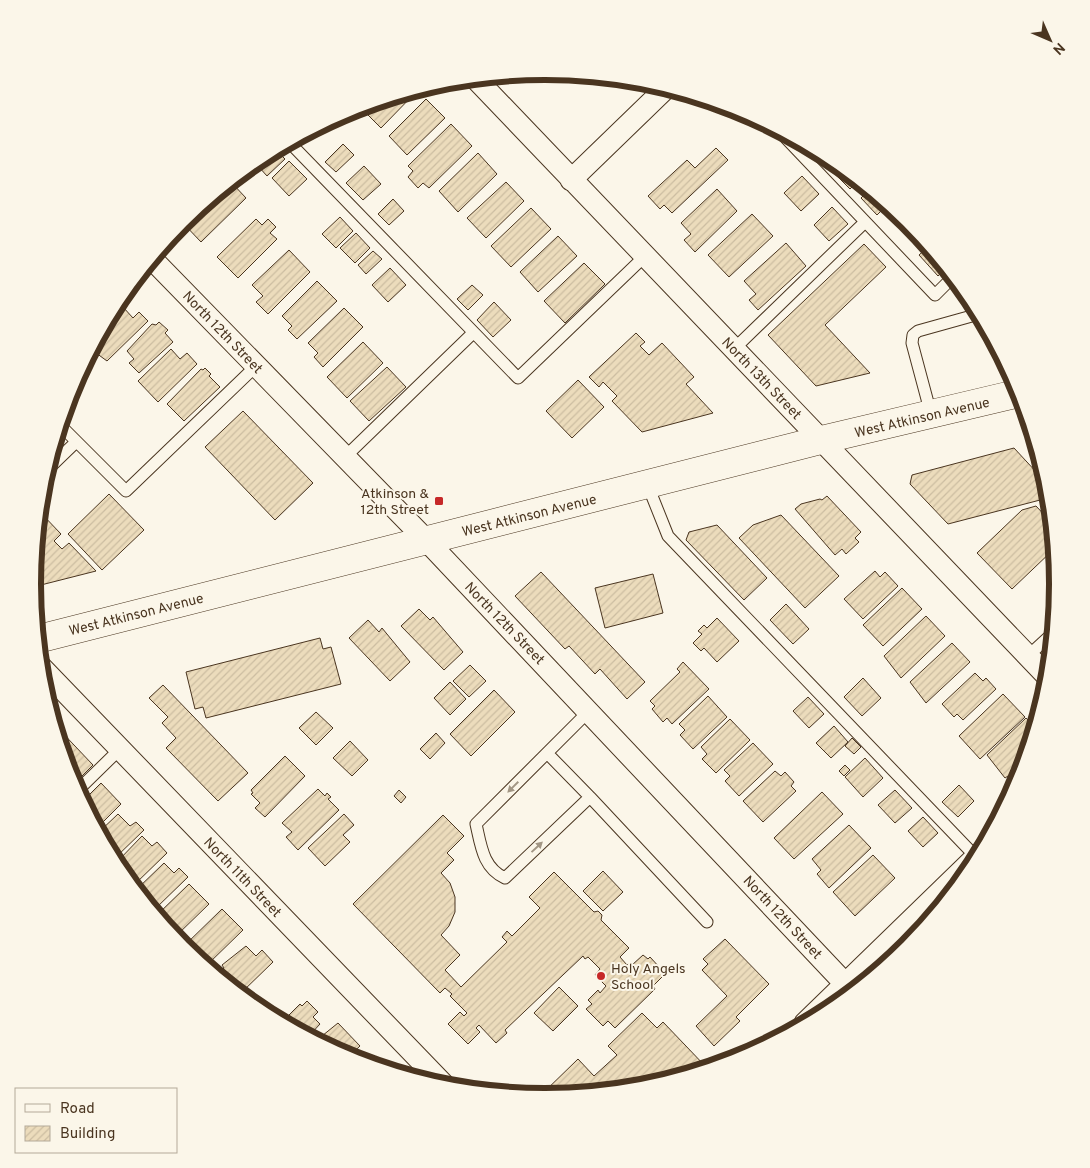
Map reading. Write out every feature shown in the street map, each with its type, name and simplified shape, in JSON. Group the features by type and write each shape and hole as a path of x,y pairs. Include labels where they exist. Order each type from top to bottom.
{"street":[{"name":"North 13th Street","path":"481,85 1041,670"},
{"path":"571,180 660,94"},
{"name":"North 12th Street","path":"156,264 255,367 427,541 848,987"},
{"name":"West Atkinson Avenue","path":"44,637 648,486 821,440 1012,395"},
{"name":"North 11th Street","path":"50,676 435,1075"},
{"path":"857,980 948,887"}],"lane":[{"path":"294,147 518,378 644,256"},
{"path":"795,147 935,295 948,282"},
{"path":"734,349 865,222"},
{"path":"932,414 912,342 913,335 918,331 971,316"},
{"path":"345,457 473,333"},
{"path":"65,431 126,491 255,367"},
{"path":"57,461 76,442"},
{"path":"648,486 668,536 972,851"},
{"path":"1028,656 1045,639"},
{"path":"589,711 476,824 483,854 492,872 504,878 590,797"},
{"path":"83,785 120,749"},
{"path":"547,753 708,922"}],"building":[{"path":"410,99 381,128 366,113"},
{"path":"426,99 445,118 407,155 389,136"},
{"path":"451,124 472,146 429,188 423,183 418,188 408,177 413,171 408,166"},
{"path":"343,144 354,155 336,172 325,162"},
{"path":"716,148 728,160 672,213 664,205 660,209 648,196 687,160 695,168"},
{"path":"478,153 497,174 458,212 439,191"},
{"path":"281,155 285,159 267,176 260,168"},
{"path":"289,161 307,179 289,196 272,178"},
{"path":"364,166 381,184 363,200 346,183"},
{"path":"833,170 854,185 850,189"},
{"path":"802,176 819,194 801,211 784,193"},
{"path":"506,182 524,201 486,238 467,218"},
{"path":"235,186 246,198 201,242 188,229"},
{"path":"717,189 737,211 695,252 684,240 691,234 681,223"},
{"path":"864,194 882,210 877,215 861,198"},
{"path":"393,199 404,211 389,225 378,214"},
{"path":"832,207 848,224 829,241 814,225"},
{"path":"531,208 551,229 511,267 491,246"},
{"path":"752,214 773,236 729,277 708,255"},
{"path":"340,217 353,231 336,248 322,234"},
{"path":"256,219 262,225 268,219 276,227 270,233 277,239 238,278 217,257"},
{"path":"356,233 370,248 355,263 340,248"},
{"path":"558,236 577,256 538,292 520,272"},
{"path":"786,243 806,266 758,310 749,300 756,294 744,281"},
{"path":"864,244 886,267 825,325 870,373 816,386 768,335"},
{"path":"289,250 310,272 268,314 256,302 263,296 252,285"},
{"path":"373,251 382,259 366,274 358,265"},
{"path":"923,251 941,273 938,276 919,255"},
{"path":"584,263 605,284 565,323 544,301"},
{"path":"390,268 406,285 388,302 372,285"},
{"path":"317,281 337,301 297,339 288,330 292,326 282,316"},
{"path":"472,285 483,295 468,310 457,299"},
{"path":"494,302 511,320 493,337 477,320"},
{"path":"124,308 133,318 139,312 148,321 107,361 97,354"},
{"path":"344,308 363,327 323,367 314,357 318,353 308,343"},
{"path":"159,322 168,330 165,333 173,342 139,373 129,363 134,359 127,351 152,324 156,325"},
{"path":"636,333 645,342 640,346 649,355 662,343 694,377 686,384 713,413 642,432 612,401 617,396 603,382 599,387 589,377"},
{"path":"363,342 383,363 347,398 327,377"},
{"path":"171,349 180,359 187,353 197,364 158,402 138,381"},
{"path":"387,367 406,387 369,421 350,401"},
{"path":"205,368 211,374 209,376 220,387 184,421 167,404 201,369"},
{"path":"578,380 604,407 572,438 546,411"},
{"path":"243,411 313,483 275,520 205,447"},
{"path":"1014,448 1036,472 1041,500 948,524 910,484 912,475"},
{"path":"109,494 144,530 102,570 68,534"},
{"path":"827,496 861,532 855,538 859,542 846,554 842,549 835,555 795,509 801,504 822,500"},
{"path":"1036,506 1043,514 1048,555 1012,589 977,553 1022,510"},
{"path":"781,515 839,576 805,608 739,538 753,525"},
{"path":"46,518 61,534 54,541 62,549 69,543 96,571 41,585 42,551"},
{"path":"717,525 767,578 744,600 686,540 689,532"},
{"path":"875,571 880,577 885,572 898,586 863,619 844,599"},
{"path":"541,572 645,682 627,699 600,669 595,674 569,646 565,649 515,596"},
{"path":"653,574 663,613 605,628 595,588"},
{"path":"902,588 922,609 883,646 863,625"},
{"path":"786,604 809,629 793,644 770,620"},
{"path":"419,609 430,620 433,617 463,652 444,670 401,626"},
{"path":"926,616 945,636 901,678 884,656"},
{"path":"717,618 739,641 717,662 704,648 701,651 693,643 702,634 698,631 704,625 707,628"},
{"path":"368,620 379,632 382,628 410,662 390,681 349,638"},
{"path":"320,638 323,649 331,647 341,684 206,718 203,707 195,709 186,672"},
{"path":"952,643 970,662 926,703 910,682"},
{"path":"683,662 709,689 672,724 667,718 663,722 652,709 655,706 650,701 680,672 677,669"},
{"path":"470,665 486,681 469,697 453,681"},
{"path":"975,673 983,681 986,678 996,689 963,720 957,714 954,717 942,704"},
{"path":"863,678 881,698 862,716 844,697"},
{"path":"450,682 466,699 450,715 434,698"},
{"path":"163,685 248,773 218,801 166,748 176,738 162,723 168,717 149,698"},
{"path":"494,690 515,712 471,756 450,734"},
{"path":"1003,694 1025,717 980,759 959,736"},
{"path":"708,696 727,717 693,749 680,735 685,730 679,724"},
{"path":"808,697 824,714 809,728 793,711"},
{"path":"316,712 333,728 316,745 299,728"},
{"path":"1026,718 1030,722 1010,778 1008,776 1005,778 987,755"},
{"path":"730,719 750,740 716,773 702,759 707,754 701,747"},
{"path":"834,726 848,742 831,758 816,743"},
{"path":"436,733 445,743 430,759 420,749"},
{"path":"65,735 93,765 80,778"},
{"path":"852,738 861,747 854,754 845,746"},
{"path":"350,741 368,760 352,776 333,758"},
{"path":"753,743 773,764 739,796 725,781 730,776 724,770"},
{"path":"285,756 305,776 265,817 255,808 260,803 251,794 253,793 251,790"},
{"path":"865,758 883,778 863,797 845,777"},
{"path":"845,765 850,770 844,776 839,771"},
{"path":"775,771 781,776 785,772 794,782 791,786 796,791 763,822 743,801"},
{"path":"101,783 121,804 102,823 88,796"},
{"path":"959,785 974,801 958,817 942,802"},
{"path":"318,789 325,796 327,793 331,797 328,799 339,810 298,850 286,837 292,832 282,823"},
{"path":"399,790 406,797 401,803 394,796"},
{"path":"895,790 912,808 895,823 878,805"},
{"path":"822,792 843,814 794,859 774,838"},
{"path":"118,814 130,826 136,822 144,830 120,854 104,827"},
{"path":"344,814 354,825 343,835 350,842 325,866 308,848"},
{"path":"443,815 464,836 447,853 454,860 441,873 450,883 455,897 455,912 449,926 441,935 460,955 445,970 461,987 507,942 502,937 507,931 512,936 540,908 529,897 554,872 594,912 598,911 602,915 601,920 629,948 620,957 627,965 630,963 632,965 643,955 648,959 650,957 661,969 659,971 664,975 653,986 655,989 615,1028 608,1021 603,1026 586,1009 592,1004 588,1000 598,990 600,993 606,986 595,975 600,969 588,957 585,959 583,956 505,1030 507,1033 496,1043 479,1025 476,1028 480,1032 468,1044 448,1024 460,1012 464,1016 467,1013 450,996 452,994 445,988 440,993 353,904"},
{"path":"923,817 938,833 923,847 908,831"},
{"path":"849,825 871,848 829,888 817,874 821,870 812,859"},
{"path":"142,836 152,846 157,842 167,853 138,881 122,857"},
{"path":"873,855 895,878 855,916 833,892"},
{"path":"164,863 174,873 179,868 188,877 158,906 141,885"},
{"path":"603,871 623,892 603,911 583,891"},
{"path":"189,884 209,904 181,931 161,911"},
{"path":"222,909 243,930 211,961 190,941"},
{"path":"725,939 769,984 736,1017 740,1021 714,1046 696,1026 727,996 702,970 708,964 703,959"},
{"path":"246,946 256,956 262,950 273,962 245,989 222,970 224,968 222,965"},
{"path":"559,987 578,1006 553,1031 534,1013"},
{"path":"307,1001 318,1012 313,1017 320,1024 313,1031 287,1017 300,1004 302,1006"},
{"path":"642,1013 657,1028 663,1022 702,1063 643,1078 578,1087 548,1088 578,1059 594,1076 617,1055 608,1046"},
{"path":"338,1023 360,1046 355,1050 322,1036"}],"place":[{"name":"Atkinson & 12th Street","path":"439,501"},
{"name":"Holy Angels School","path":"601,976"}]}
